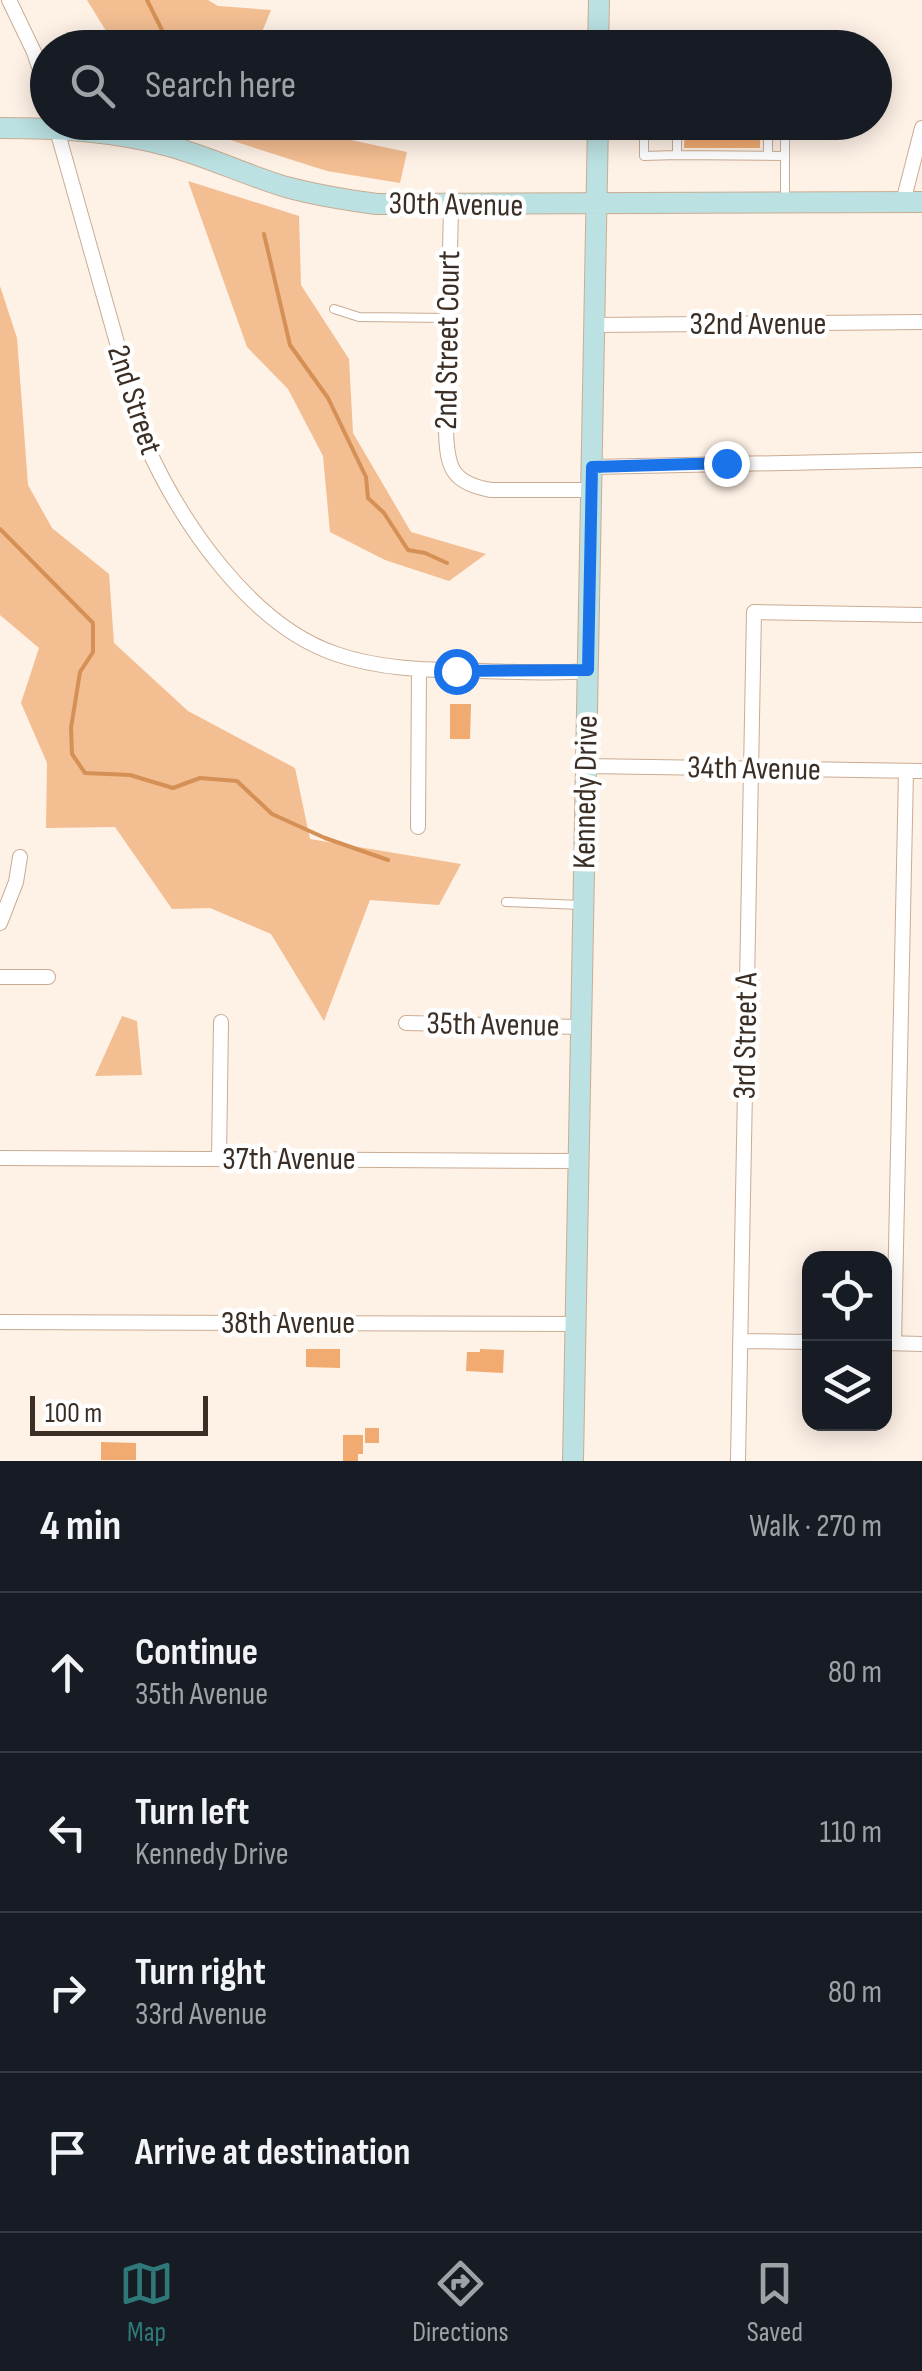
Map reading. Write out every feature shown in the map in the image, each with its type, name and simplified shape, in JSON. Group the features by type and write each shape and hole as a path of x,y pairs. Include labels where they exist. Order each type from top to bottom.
{"street":[{"path":"9,0 30,44"},
{"path":"598,0 598,30"},
{"name":"30th Avenue","path":"0,128 30,127"},
{"path":"912,202 922,128"},
{"name":"2nd Street","path":"59,140 134,410 157,469 194,530 234,581 294,634 348,658 419,669"},
{"name":"30th Avenue","path":"136,140 330,198 409,206 912,202"},
{"name":"Kennedy Drive","path":"573,1461 598,140"},
{"name":"2nd Street Court","path":"451,206 447,456 453,472 476,487 491,490 591,490"},
{"name":"32nd Avenue","path":"594,325 922,322"},
{"path":"592,467 922,460"},
{"name":"3rd Street A","path":"738,1461 754,612 922,615"},
{"path":"418,827 419,669 588,670"},
{"name":"34th Avenue","path":"586,766 914,771"},
{"path":"889,1341 914,771"},
{"path":"0,923 16,882 20,857"},
{"path":"0,977 48,977"},
{"path":"219,1159 221,1022"},
{"name":"35th Avenue","path":"406,1022 580,1027"},
{"name":"37th Avenue","path":"0,1158 579,1161"},
{"name":"38th Avenue","path":"0,1322 575,1324"},
{"path":"740,1341 802,1342"},
{"path":"892,1343 922,1344"}],"lane":[{"path":"644,140 644,156 784,156"},
{"path":"677,140 677,156"},
{"path":"768,140 768,156"},
{"path":"784,140 785,204"},
{"path":"334,309 359,317 448,318"},
{"path":"506,902 584,906"}],"shaded area":[{"path":"87,0 208,0 218,6 271,10 263,30 106,30"},
{"path":"230,140 351,140 407,152 400,183 327,171"},
{"path":"188,181 299,216 301,285 349,359 353,433 411,532 486,554 449,581 385,560 330,532 323,456 288,389 247,347"},
{"path":"0,286 17,338 28,485 52,528 109,574 114,643 188,711 295,768 310,839 461,864 439,905 370,900 324,1021 271,934 210,908 172,909 115,827 46,828 47,763 21,703 39,648 0,615"},
{"path":"122,1016 137,1021 142,1075 95,1076"}],"building":[{"path":"684,140 760,140 760,148 684,148"},
{"path":"450,704 471,704 470,739 450,739"},
{"path":"306,1349 340,1349 340,1368 306,1367"},
{"path":"504,1350 503,1373 466,1371 467,1352"},
{"path":"365,1428 379,1428 379,1443 365,1443"},
{"path":"343,1435 363,1435 363,1454 358,1454 358,1461 343,1461"},
{"path":"101,1442 136,1443 136,1460 101,1460"}],"waterway":[{"path":"147,0 162,30"},
{"path":"264,234 290,345 328,398 366,477 368,498 384,513 408,550 447,563"},
{"path":"0,529 93,623 93,652 80,672 71,728 72,754 85,773 130,775 173,788 200,778 237,781 272,814 388,860"}],"route":[{"path":"456,671 588,670 592,467 726,463"}]}
